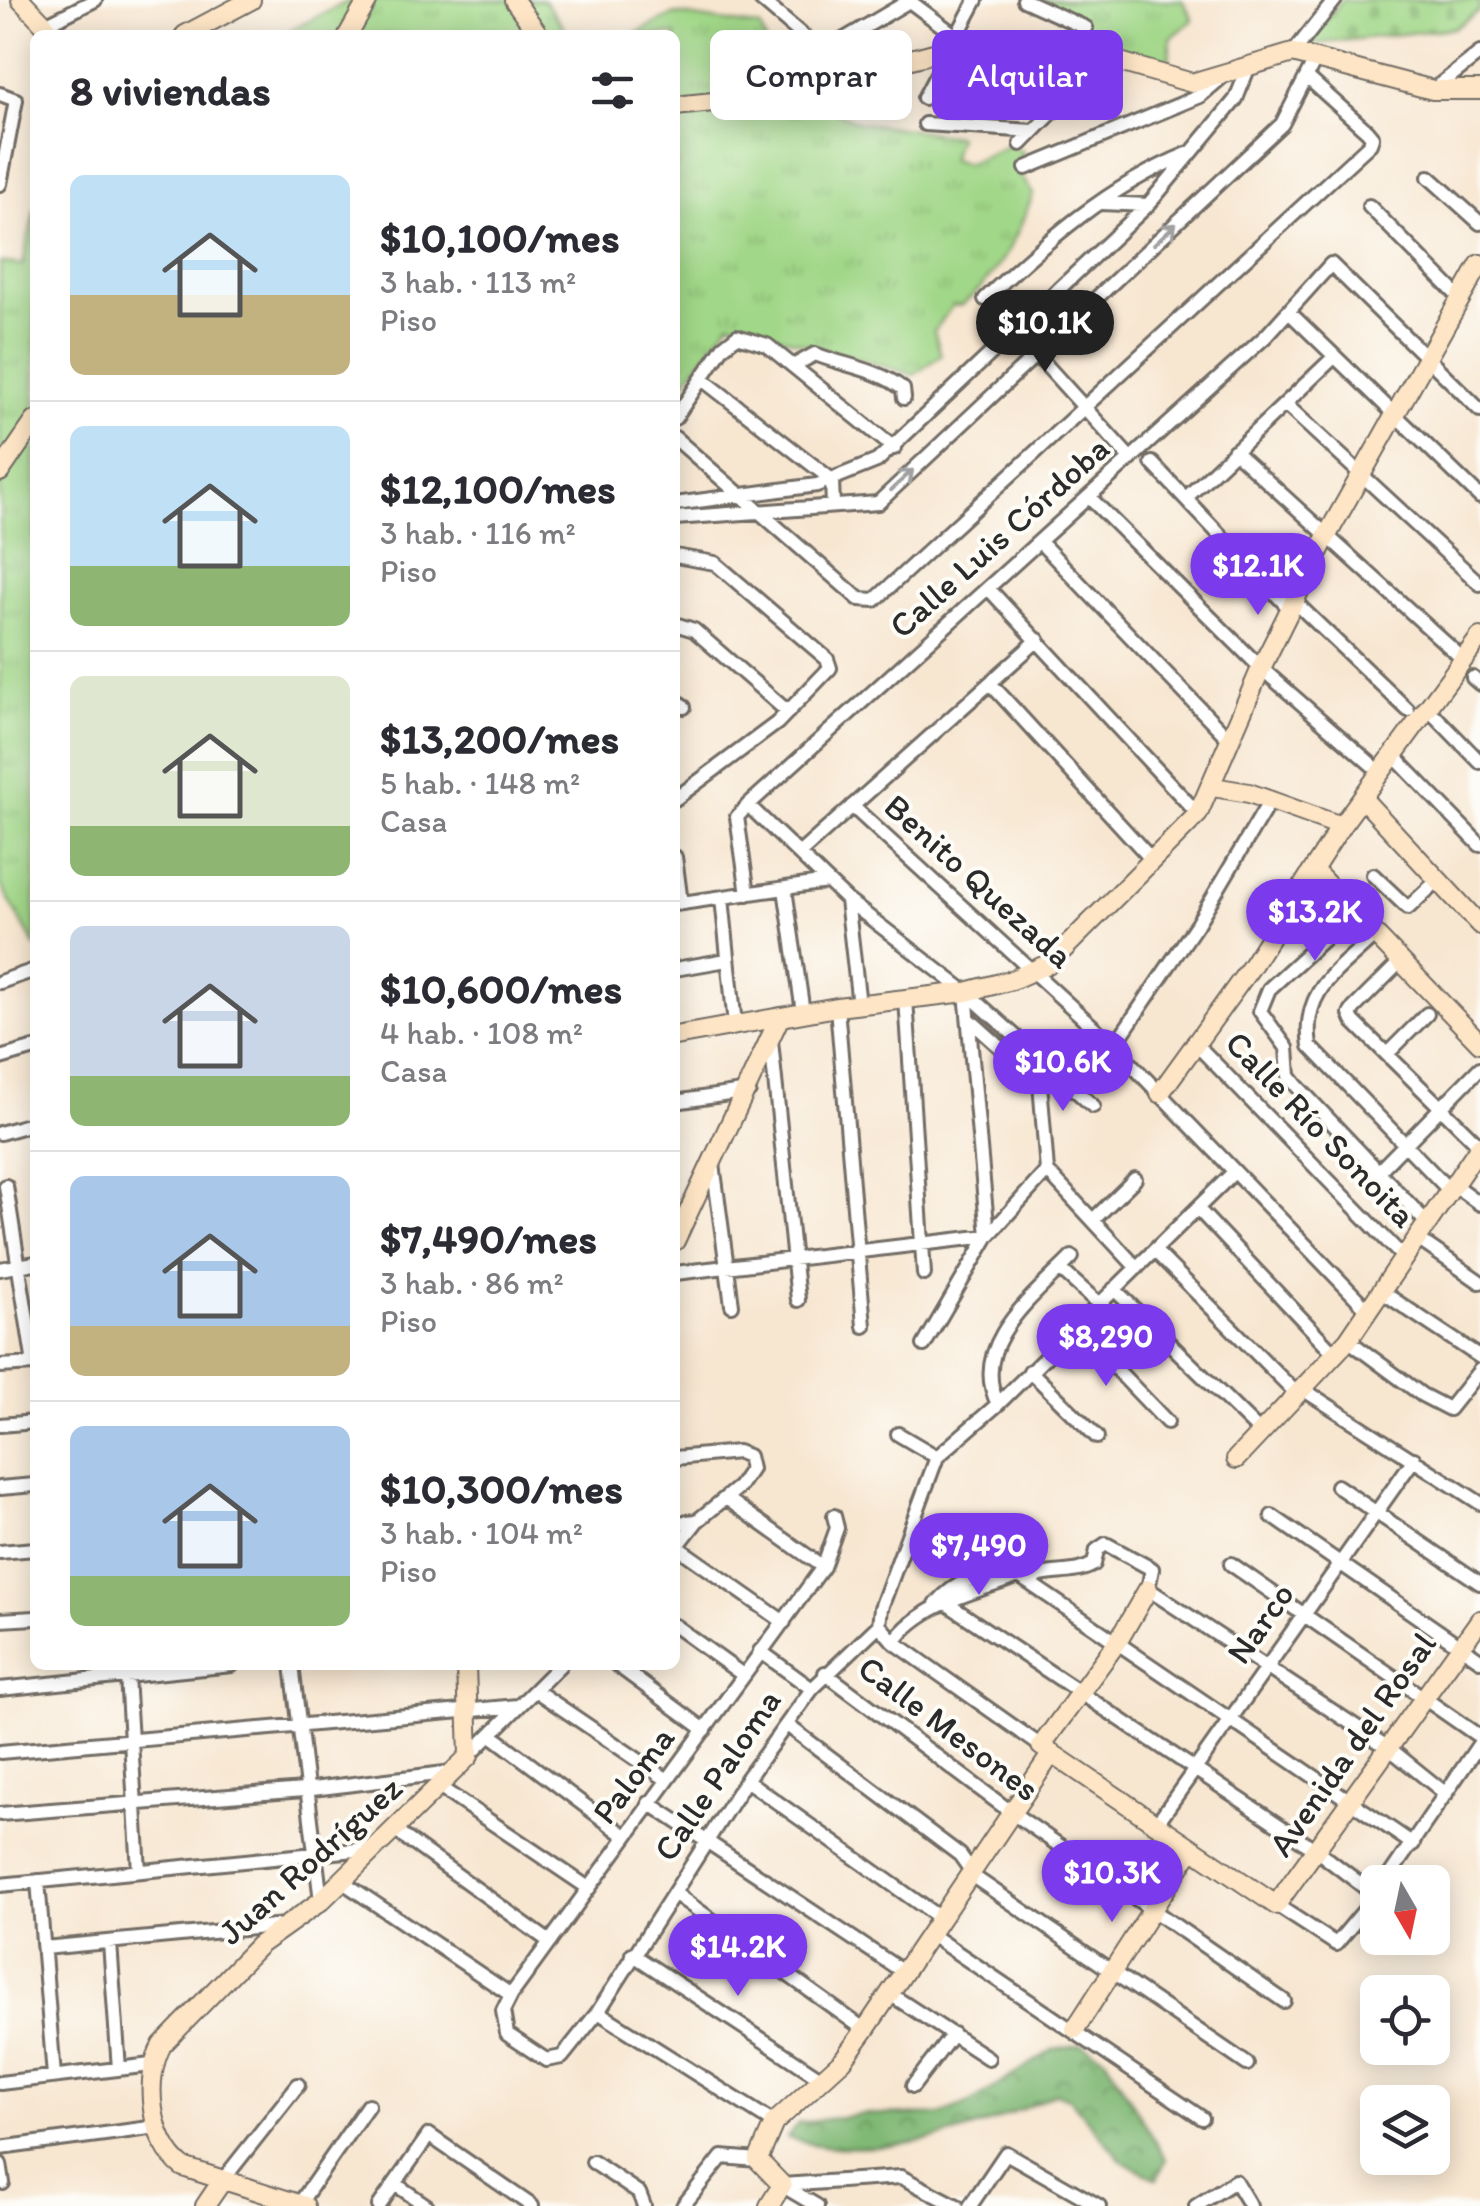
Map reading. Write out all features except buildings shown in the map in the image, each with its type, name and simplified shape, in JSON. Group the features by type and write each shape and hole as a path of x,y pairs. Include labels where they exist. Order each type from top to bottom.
{"street":[{"path":"21,0 46,30 95,0"},
{"path":"192,30 228,5 251,0"},
{"path":"351,30 368,0"},
{"path":"514,0 536,30"},
{"path":"761,0 796,30"},
{"path":"858,30 908,0 941,30"},
{"path":"960,30 976,0"},
{"path":"1024,0 1086,28"},
{"path":"1292,54 1335,0"},
{"path":"680,105 770,96 932,48"},
{"path":"1432,90 1480,52"},
{"path":"1123,63 1192,83 1222,78 1292,54 1432,90 1480,90"},
{"path":"680,518 878,503 1282,124 1316,58"},
{"path":"680,503 832,480 877,461 894,448 1148,205 1236,99 1249,66"},
{"path":"1026,168 1200,96 1222,78"},
{"path":"680,442 866,603 1086,406 1372,137 1308,78"},
{"path":"924,98 932,83"},
{"path":"0,94 16,100 0,184"},
{"path":"1020,144 1044,120"},
{"path":"925,124 1033,131"},
{"path":"985,300 1048,239 1155,167 1190,152"},
{"path":"1430,177 1480,223"},
{"path":"1098,203 1148,205"},
{"path":"1369,206 1462,300"},
{"name":"Calle Luis Córdoba","path":"748,805 1289,312 1331,264 1427,363"},
{"path":"680,1035 803,1012 966,992 1035,972 1050,963 1198,814 1291,605 1358,475 1427,363 1480,264"},
{"path":"1289,312 1332,358 1480,497"},
{"path":"680,411 723,347 737,336 767,345 894,448"},
{"path":"793,366 815,354 848,368 885,374 903,389 904,398"},
{"path":"1036,354 1131,458"},
{"path":"1187,497 1332,358"},
{"path":"1427,363 1480,410"},
{"path":"702,378 832,480 833,506"},
{"path":"1285,404 1480,584"},
{"path":"0,472 30,428"},
{"path":"1234,452 1464,660"},
{"path":"1152,463 1291,605 1408,710"},
{"path":"1089,497 1261,668 1372,765"},
{"path":"1040,542 1229,739"},
{"path":"680,557 715,563 829,664 830,674 724,767 680,796"},
{"path":"988,588 1198,814"},
{"path":"680,626 694,630 788,712"},
{"path":"1160,1093 1251,967 1341,826 1480,637"},
{"path":"800,853 1038,640"},
{"path":"990,683 1153,861"},
{"path":"1436,717 1480,762"},
{"path":"1395,757 1480,844"},
{"path":"1213,787 1272,799 1341,826"},
{"path":"1114,1046 1198,924 1272,799"},
{"path":"1363,799 1480,925"},
{"path":"748,894 737,817 748,805 826,882 966,992 1093,1106"},
{"name":"Benito Quezada","path":"852,806 1114,1046 1368,1310"},
{"path":"1313,870 1351,914 1480,1042"},
{"path":"1373,875 1408,908 1438,880"},
{"path":"680,904 826,882"},
{"path":"785,889 803,1012"},
{"path":"722,898 735,1025"},
{"path":"848,900 859,1006"},
{"path":"1351,914 1268,989 1260,1011 1287,1048 1289,1076 1423,1231 1480,1282"},
{"path":"1374,936 1313,996 1306,1020 1310,1046 1404,1144 1452,1188 1480,1204"},
{"path":"680,968 727,960"},
{"path":"1236,1459 1341,1347 1480,1146 1350,1014 1401,961"},
{"path":"0,982 30,972"},
{"path":"966,992 988,1236"},
{"path":"906,999 924,1274"},
{"path":"837,1007 864,1326"},
{"path":"1387,1054 1427,1014"},
{"path":"680,1230 749,1091 780,1017"},
{"path":"970,1020 1040,1083 1046,1171 1137,1268"},
{"path":"771,1041 798,1300"},
{"name":"Calle Río Sonoita","path":"1194,1042 1404,1258"},
{"path":"0,1058 30,1049"},
{"path":"1376,1174 1480,1068"},
{"path":"680,1101 749,1091"},
{"path":"0,1133 30,1125"},
{"path":"712,1162 732,1305"},
{"path":"924,1345 988,1236 1046,1171"},
{"path":"1232,1172 1198,1210 998,1404 937,1457 880,1608 879,1625 894,1642 1046,1750 1336,1944 1360,1915"},
{"path":"1093,1220 1135,1179"},
{"path":"6,1186 30,1336"},
{"path":"1198,1210 1341,1347 1422,1396 1449,1409 1480,1370"},
{"path":"680,1273 988,1236"},
{"path":"1155,1251 1301,1393 1480,1503"},
{"path":"998,1404 989,1378 994,1348 1007,1327 1072,1256"},
{"path":"0,1269 30,1264"},
{"path":"1060,1269 1098,1303"},
{"path":"1114,1289 1261,1433"},
{"path":"1382,1292 1480,1358"},
{"path":"1076,1327 1167,1422"},
{"path":"0,1366 30,1364"},
{"path":"1030,1371 1097,1437"},
{"path":"0,1425 30,1422"},
{"path":"898,1434 937,1457"},
{"path":"680,1458 738,1452 751,1461 748,1478 698,1521 680,1543"},
{"name":"Narco","path":"1157,1824 1414,1459"},
{"path":"0,1488 30,1485"},
{"path":"1338,1486 1480,1583"},
{"path":"726,1498 823,1567"},
{"name":"Paloma","path":"546,2060 507,2034 502,2019 511,1995 823,1567 837,1528 834,1516"},
{"path":"1272,1516 1480,1660"},
{"path":"680,1523 698,1521"},
{"path":"758,2160 774,2123 822,2079 865,2030 973,1872 1080,1692 1118,1641 1148,1589 1152,1569 1106,1544 1097,1550 1094,1564 1082,1570 1038,1574 939,1605 903,1630 894,1642"},
{"path":"0,1552 30,1549"},
{"path":"680,1551 784,1622"},
{"path":"1230,1564 1426,1697 1480,1740 1398,1865"},
{"path":"1022,1578 1413,1844"},
{"path":"1148,1589 1390,1749 1446,1794"},
{"path":"939,1605 1080,1692 1360,1882"},
{"path":"0,1620 30,1618"},
{"name":"Avenida del Rosal","path":"1276,1905 1480,1620"},
{"name":"Calle Paloma","path":"546,2060 562,2057 598,2012 746,1780 812,1689 879,1625"},
{"path":"680,1630 744,1675"},
{"name":"Calle Mesones","path":"760,1651 812,1689"},
{"path":"0,1689 103,1672 126,1676 184,1670"},
{"path":"293,1670 304,1790 321,1901"},
{"path":"466,1670 470,1756"},
{"name":"Juan Rodríguez","path":"151,2065 162,2045 259,1945 342,1882 555,1670"},
{"path":"624,1670 705,1730"},
{"name":"Calle Mesones","path":"826,1673 1011,1812 1284,2002"},
{"path":"126,1676 139,1871"},
{"path":"536,1690 666,1779"},
{"path":"0,1752 518,1706"},
{"path":"787,1724 960,1856 973,1872 1110,1972 1247,2064"},
{"path":"490,1735 624,1835"},
{"path":"0,1814 133,1806 453,1772"},
{"path":"746,1780 936,1927 1202,2118"},
{"path":"439,1787 587,1887"},
{"path":"650,1803 905,1973"},
{"path":"396,1831 550,1942"},
{"path":"0,1885 316,1858 378,1848"},
{"path":"1075,2029 1192,1848"},
{"path":"38,1881 54,2076"},
{"path":"342,1882 511,1995"},
{"path":"674,1893 865,2030"},
{"path":"44,1948 285,1925"},
{"path":"110,1943 119,2068"},
{"path":"632,1954 822,2079"},
{"path":"890,1994 988,2058"},
{"path":"598,2012 774,2123"},
{"path":"913,2086 952,2034"},
{"path":"0,2082 151,2065 158,2127 170,2158 222,2181 303,2204 368,2105"},
{"path":"205,2206 298,2085"},
{"path":"0,2148 158,2127"},
{"path":"379,2206 429,2135 532,2206"},
{"path":"970,2206 1006,2153 1098,2206"},
{"path":"683,2206 722,2157 735,2155 758,2160 782,2185 817,2206"},
{"path":"593,2162 638,2194 644,2206"},
{"path":"0,2164 4,2183"},
{"path":"782,2185 901,2177 957,2206"},
{"path":"1196,2206 1236,2181 1250,2206"},
{"path":"395,2184 427,2206"},
{"path":"768,2206 782,2185"}],"green space":[{"path":"351,0 544,0 565,30 291,30"},
{"path":"1026,0 1182,0 1193,20 1171,38 1169,63 1123,50 1123,30 1091,30"},
{"path":"1342,0 1480,0 1480,10 1454,28 1306,45"},
{"path":"675,14 761,30 710,30 710,120 853,120 958,136 951,160 966,164 1010,145 1023,152 1019,173 1033,194 1013,241 974,295 961,306 953,305 934,331 941,355 914,375 730,322 680,388 680,30 642,30"},
{"path":"30,232 30,936 0,884 0,262 23,265"},
{"path":"1082,2044 1106,2058 1166,2159 1157,2179 1122,2161 1069,2098 1055,2093 993,2121 925,2141 854,2148 787,2138 798,2123 865,2114 940,2115 970,2103 1054,2049"}]}
